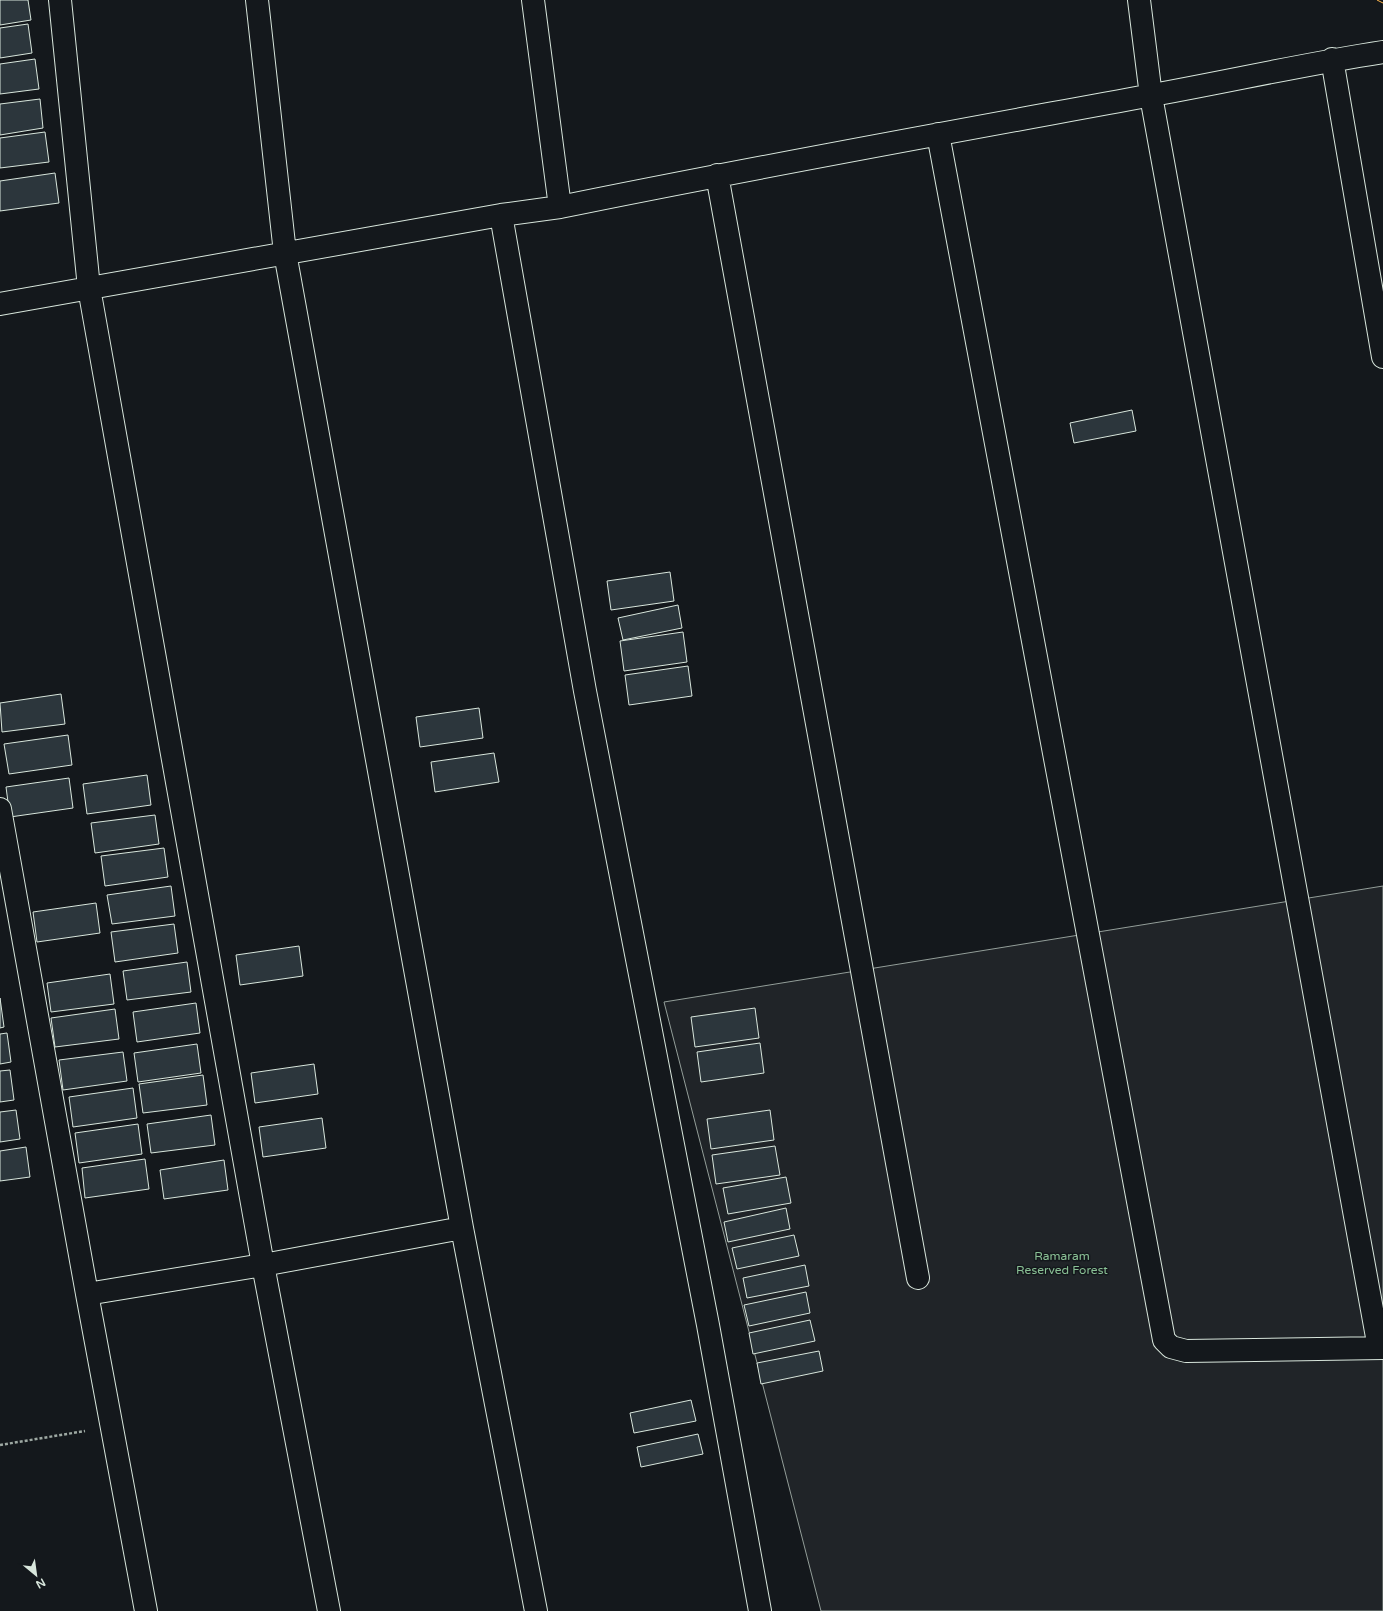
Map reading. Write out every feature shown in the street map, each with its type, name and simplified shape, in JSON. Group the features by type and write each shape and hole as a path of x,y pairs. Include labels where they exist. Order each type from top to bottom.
{"street":[{"path":"60,0 89,288 263,1265 328,1611"},
{"path":"256,0 285,253 462,1228 536,1611"},
{"path":"533,0 560,208"},
{"path":"938,134 1164,1340 1170,1347 1186,1352 1381,1348 1151,96 1139,0"},
{"path":"0,304 501,215 560,208 717,175 1151,96 1332,59 1383,52"},
{"path":"1332,59 1383,356"},
{"path":"717,175 918,1278"},
{"path":"501,215 585,691 708,1325 760,1611"},
{"path":"0,809 87,1294 146,1611"},
{"path":"87,1294 263,1265 462,1228"}],"path":[{"path":"0,1445 112,1426"}],"green space":[{"name":"Ramaram Reserved Forest","path":"1383,886 1383,1611 821,1611 664,1002"}],"building":[{"path":"0,0 28,0 31,20 0,25"},
{"path":"28,24 32,53 0,58 0,28"},
{"path":"35,59 39,89 0,94 0,64"},
{"path":"40,99 43,128 0,135 0,104"},
{"path":"45,132 49,162 0,168 0,138"},
{"path":"55,173 59,203 0,211 0,181"},
{"path":"1132,410 1136,431 1074,443 1070,423"},
{"path":"670,572 674,601 611,610 607,581"},
{"path":"678,605 682,628 623,640 618,618"},
{"path":"683,632 687,662 624,671 620,641"},
{"path":"688,666 692,696 629,705 625,675"},
{"path":"61,694 65,724 2,732 0,703"},
{"path":"479,708 483,738 420,747 416,717"},
{"path":"68,735 72,765 9,774 4,744"},
{"path":"494,753 499,782 435,792 431,762"},
{"path":"147,775 151,805 87,814 83,784"},
{"path":"69,778 73,808 10,817 6,787"},
{"path":"155,815 159,844 95,853 91,823"},
{"path":"164,848 168,877 105,886 101,856"},
{"path":"171,886 175,916 112,924 107,895"},
{"path":"96,903 100,933 37,942 33,912"},
{"path":"174,924 178,953 115,962 111,932"},
{"path":"299,946 303,976 240,985 236,955"},
{"path":"187,962 191,992 127,1000 123,971"},
{"path":"110,974 114,1004 51,1012 47,983"},
{"path":"0,998 4,1027 0,1028"},
{"path":"196,1003 200,1033 137,1042 133,1012"},
{"path":"755,1008 759,1038 695,1047 691,1017"},
{"path":"115,1009 119,1039 55,1047 51,1018"},
{"path":"7,1033 11,1062 0,1064 0,1034"},
{"path":"760,1043 764,1073 701,1082 697,1052"},
{"path":"197,1044 201,1073 138,1082 134,1053"},
{"path":"123,1052 127,1081 63,1090 59,1060"},
{"path":"314,1064 318,1094 255,1103 251,1073"},
{"path":"10,1070 14,1100 0,1102 0,1071"},
{"path":"203,1075 207,1105 143,1113 139,1084"},
{"path":"133,1088 137,1118 73,1127 69,1097"},
{"path":"16,1110 20,1139 0,1142 0,1112"},
{"path":"770,1110 774,1140 711,1149 707,1119"},
{"path":"211,1115 215,1145 151,1153 147,1124"},
{"path":"322,1118 326,1148 263,1157 259,1127"},
{"path":"138,1124 142,1154 79,1163 75,1133"},
{"path":"775,1146 780,1175 716,1184 712,1155"},
{"path":"26,1147 30,1177 0,1181 0,1151"},
{"path":"145,1159 149,1189 85,1198 82,1168"},
{"path":"224,1160 228,1190 164,1199 160,1170"},
{"path":"786,1177 791,1203 728,1214 723,1188"},
{"path":"786,1208 790,1229 728,1242 724,1222"},
{"path":"794,1235 799,1256 737,1269 732,1248"},
{"path":"805,1265 809,1286 747,1298 743,1278"},
{"path":"806,1292 810,1313 749,1326 744,1305"},
{"path":"810,1320 815,1341 753,1354 749,1333"},
{"path":"819,1351 823,1371 761,1384 757,1363"},
{"path":"691,1400 696,1421 634,1433 630,1413"},
{"path":"698,1434 703,1454 641,1467 637,1447"}],"power":[{"path":"1377,0 1383,3"}]}
